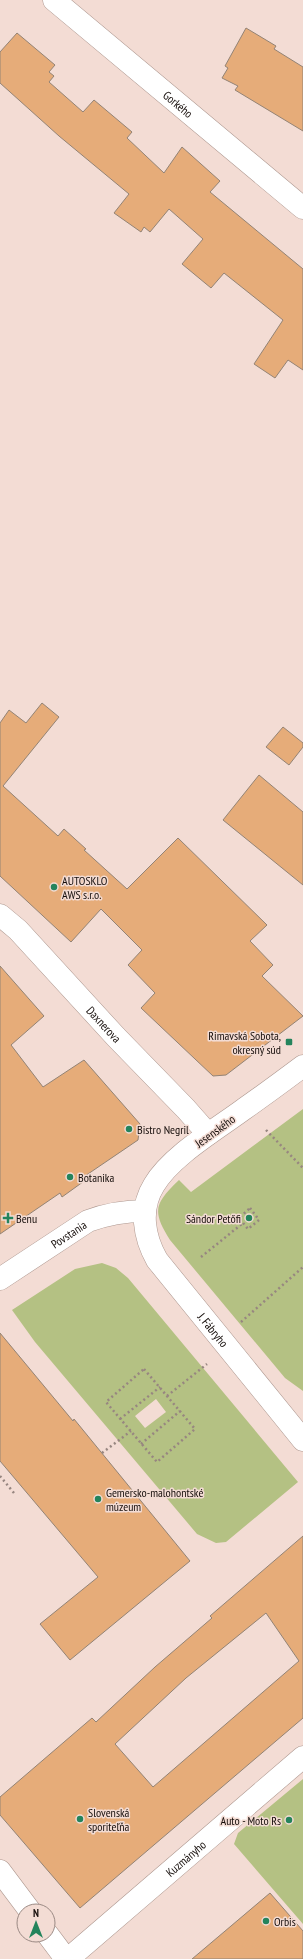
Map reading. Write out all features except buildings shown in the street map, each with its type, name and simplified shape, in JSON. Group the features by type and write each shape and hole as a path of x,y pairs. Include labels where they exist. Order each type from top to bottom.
{"street":[{"name":"Gorkého","path":"54,0 303,208"},
{"name":"Daxnerova","path":"0,915 18,930 116,1037 186,1109 208,1134"},
{"name":"Jesenského","path":"145,1211 153,1186 161,1175 208,1134 303,1066"},
{"name":"Povstania","path":"0,1279 88,1221 104,1215 126,1211 145,1211"},
{"name":"J. Fábryho","path":"145,1211 146,1236 150,1249 157,1260 303,1440"},
{"name":"Kuzmányho","path":"67,1959 303,1757"},
{"path":"0,1871 24,1903"},
{"path":"54,1943 67,1959"}],"path":[{"path":"266,1130 303,1168"},
{"path":"250,1208 259,1220 248,1229 243,1223 238,1218 250,1208"},
{"path":"201,1257 243,1223"},
{"path":"241,1322 303,1267"},
{"path":"167,1396 207,1363"},
{"path":"144,1369 167,1396 195,1429 157,1462 106,1402 144,1369"},
{"path":"120,1419 160,1387"},
{"path":"141,1444 180,1411"},
{"path":"102,1453 131,1431"},
{"path":"0,1476 14,1493"}],"green space":[{"path":"303,1109 303,1391 285,1378 170,1240 160,1222 158,1208 165,1195 179,1180 191,1192"},
{"path":"102,1263 116,1268 128,1278 298,1482 226,1542 216,1543 197,1534 35,1342 12,1310 75,1269","holes":["156,1399 166,1412 145,1428 135,1416"]},
{"path":"303,1779 303,1924 234,1844 238,1833"}],"place":[{"name":"AUTOSKLO AWS s.r.o.","path":"54,887"},
{"name":"Rimavská Sobota, okresný súd","path":"289,1042"},
{"name":"Bistro Negril","path":"129,1129"},
{"name":"Botanika","path":"70,1177"},
{"name":"Benu","path":"8,1218"},
{"name":"Sándor Petőfi","path":"249,1218"},
{"name":"Gemersko-malohontské múzeum","path":"98,1499"},
{"name":"Slovenská sporiteľňa","path":"80,1819"},
{"name":"Auto - Moto Rs","path":"289,1820"},
{"name":"Orbis","path":"266,1921"}]}
